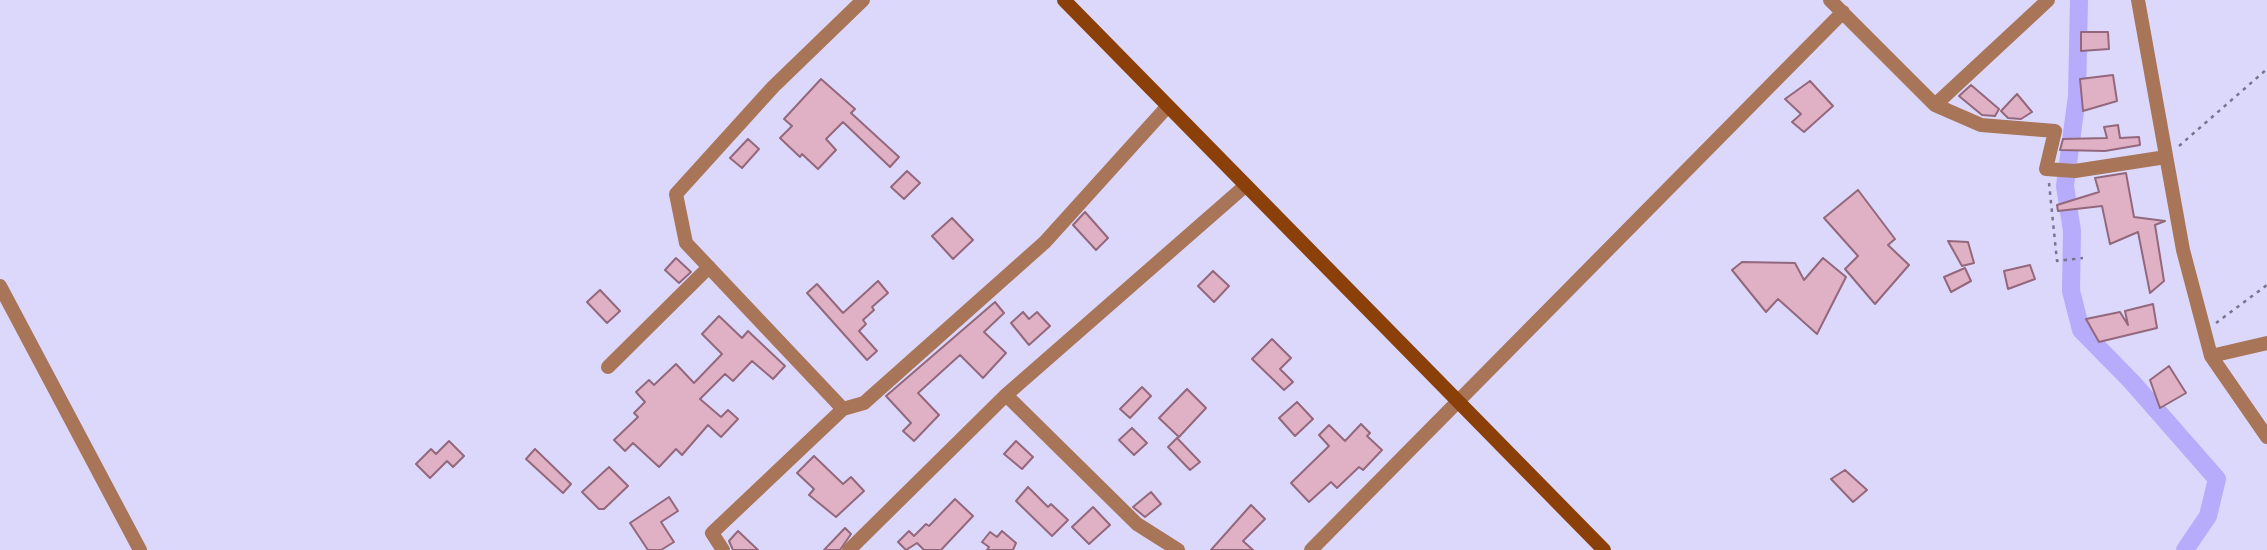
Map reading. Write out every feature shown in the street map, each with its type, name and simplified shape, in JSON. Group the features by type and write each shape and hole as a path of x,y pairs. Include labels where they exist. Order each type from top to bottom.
{"street":[{"path":"843,409 686,243 676,194 773,87 863,0"},
{"path":"1064,0 1604,550"},
{"path":"1830,0 1935,105 1981,125 2055,131 2046,169 2075,171 2166,157"},
{"path":"1935,105 2048,0"},
{"path":"2136,3 2183,250 2211,355 2267,437"},
{"path":"1311,550 1843,12"},
{"path":"723,550 712,533 843,409 864,403 1045,242 1167,107"},
{"path":"849,550 1006,395 1245,186"},
{"path":"608,367 709,267"},
{"path":"0,286 140,550"},
{"path":"2211,355 2267,343"},
{"path":"1006,395 1138,524 1178,550"}],"path":[{"path":"2166,157 2267,69"},
{"path":"2046,169 2052,200 2057,261 2083,258"},
{"path":"2205,332 2267,285"}],"building":[{"path":"2081,32 2108,32 2109,49 2081,51"},
{"path":"2113,75 2117,101 2083,111 2080,79"},
{"path":"821,79 855,109 851,113 899,157 890,167 843,122 826,139 836,150 818,169 780,138 792,126 784,119"},
{"path":"1810,81 1833,106 1804,132 1792,122 1801,114 1785,99"},
{"path":"1971,85 1999,109 1995,116 1982,115 1959,96"},
{"path":"2017,94 2032,112 2021,119 2008,118 2001,111"},
{"path":"2118,125 2120,138 2139,137 2140,145 2105,151 2060,150 2063,139 2107,138 2104,127"},
{"path":"748,139 759,149 742,168 730,158"},
{"path":"907,171 920,183 904,199 891,187"},
{"path":"2126,173 2134,217 2165,221 2155,225 2164,281 2150,293 2138,232 2110,244 2102,206 2058,211 2057,205 2099,192 2095,178"},
{"path":"1858,190 1895,239 1888,245 1909,265 1875,304 1845,269 1858,256 1824,218"},
{"path":"1085,212 1108,238 1096,250 1073,225"},
{"path":"952,218 973,240 953,259 932,236"},
{"path":"1948,241 1968,242 1974,263 1962,266"},
{"path":"676,258 691,272 679,283 665,270"},
{"path":"1823,258 1846,277 1817,334 1778,299 1766,312 1732,270 1742,262 1795,263 1804,280"},
{"path":"2030,265 2035,279 2008,289 2004,271"},
{"path":"1965,268 1971,281 1951,292 1944,277"},
{"path":"1213,271 1229,286 1214,302 1198,286"},
{"path":"878,281 888,293 872,307 874,310 863,320 866,324 859,331 877,351 867,360 807,293 817,284 843,313"},
{"path":"600,290 620,311 607,323 587,302"},
{"path":"995,302 1004,313 984,332 1006,353 983,378 960,355 918,393 939,415 914,441 903,431 911,423 886,396"},
{"path":"2153,304 2157,328 2099,342 2086,319 2120,312 2128,325 2125,311"},
{"path":"1023,312 1029,319 1037,312 1050,326 1029,345 1011,323"},
{"path":"719,316 742,338 748,331 785,366 773,379 752,361 733,381 725,374 700,399 721,417 728,410 738,419 721,437 708,425 682,455 676,449 659,467 633,443 625,451 614,440 638,417 634,413 645,402 636,392 649,380 654,385 676,364 694,383 722,354 702,334"},
{"path":"1272,339 1291,358 1280,369 1293,382 1284,390 1252,359"},
{"path":"2169,366 2186,393 2160,408 2150,380"},
{"path":"1142,387 1151,396 1130,418 1120,409"},
{"path":"1187,389 1206,408 1179,437 1159,418"},
{"path":"1297,402 1313,419 1295,436 1279,418"},
{"path":"1361,424 1370,433 1367,436 1382,450 1363,470 1359,467 1337,488 1331,482 1309,502 1291,483 1329,446 1319,435 1329,425 1345,441"},
{"path":"1132,428 1147,443 1134,455 1119,440"},
{"path":"1177,438 1200,462 1190,470 1168,447"},
{"path":"449,441 464,456 453,467 447,461 430,478 416,464 431,449 436,454"},
{"path":"1016,441 1033,457 1022,469 1004,454"},
{"path":"535,449 571,484 563,493 526,459"},
{"path":"814,456 843,484 851,477 864,491 836,517 809,495 814,489 797,473"},
{"path":"609,467 628,486 604,509 599,509 582,492"},
{"path":"1845,470 1867,490 1853,502 1831,479"},
{"path":"1028,487 1048,507 1051,504 1068,520 1052,536 1016,501"},
{"path":"1151,492 1161,504 1145,517 1133,507"},
{"path":"669,497 678,511 661,522 674,542 661,550 648,550 630,523"},
{"path":"955,499 973,516 941,550 924,550 917,543 906,550 898,542 909,531 914,536 926,524 929,526"},
{"path":"1251,505 1265,519 1243,541 1253,550 1211,550"},
{"path":"1093,507 1110,525 1089,544 1072,527"},
{"path":"845,528 851,534 840,550 824,550"},
{"path":"738,531 758,550 733,550 729,541"},
{"path":"1002,531 1016,543 1013,550 987,550 989,547 982,542 990,532 997,537"}],"waterway":[{"path":"2079,0 2077,96 2065,186 2072,231 2071,291 2081,330 2132,382 2217,479 2208,516 2185,550"}]}
